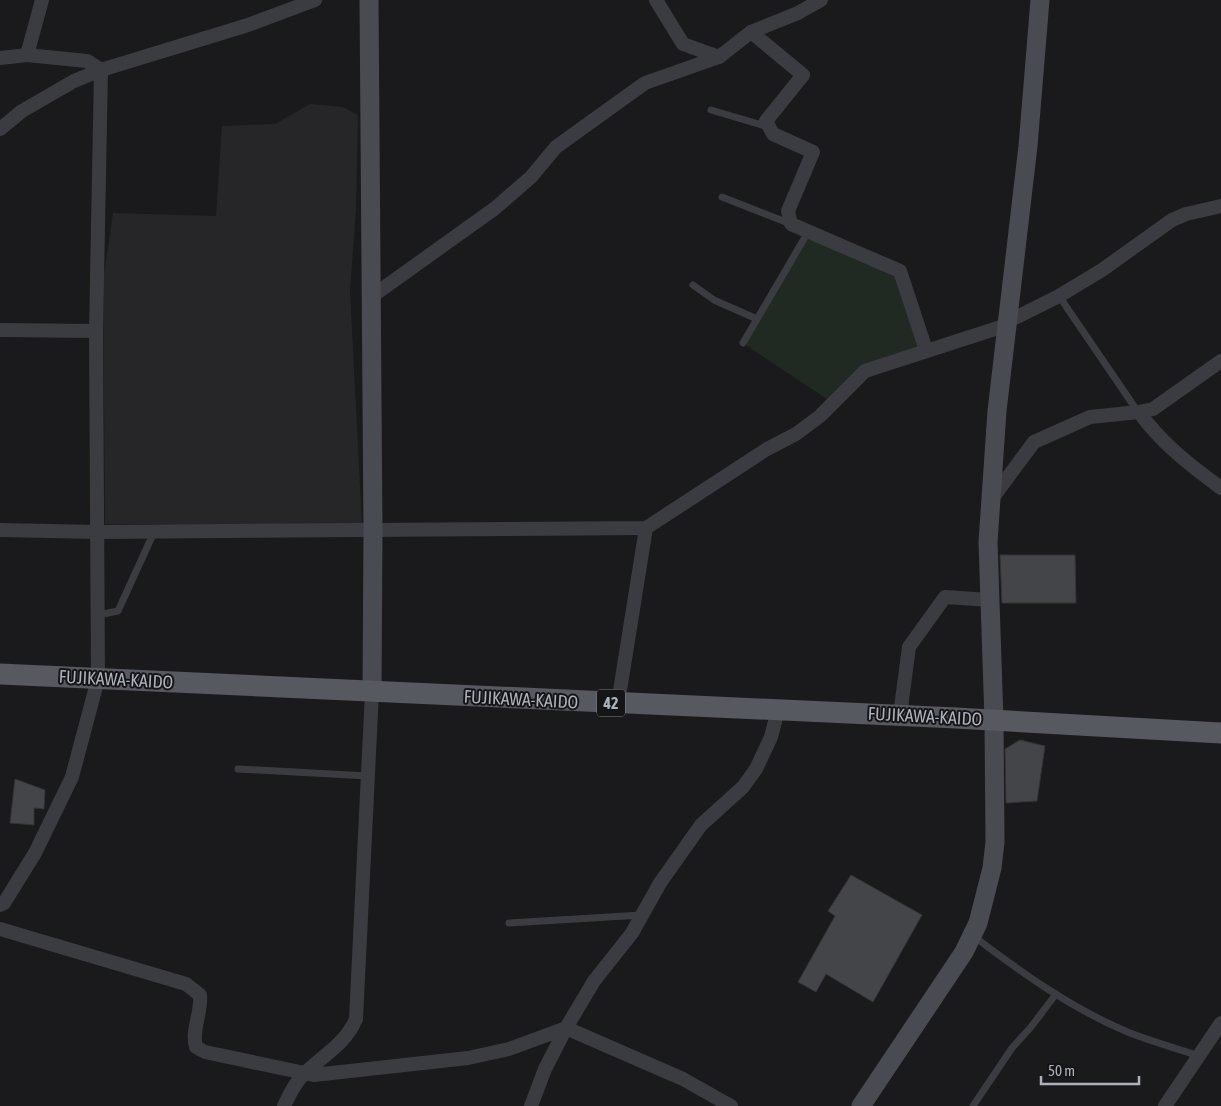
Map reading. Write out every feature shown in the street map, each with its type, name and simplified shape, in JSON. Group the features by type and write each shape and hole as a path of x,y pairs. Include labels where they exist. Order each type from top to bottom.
{"main road":[{"name":"FUJIKAWA-KAIDO","path":"0,674 900,715 1221,733"}],"street":[{"path":"27,55 42,0"},
{"path":"0,128 22,111 74,81 101,70 248,25 315,0"},
{"path":"284,1106 304,1074 343,1041 351,1032 356,1019 372,692 370,0"},
{"path":"656,0 683,44 719,57"},
{"path":"371,297 494,208 531,177 556,147 594,118 645,84 719,57 751,32 798,13 821,0"},
{"path":"861,1106 945,983 972,935 988,890 994,842 994,720 988,542 997,411 1028,146 1040,0"},
{"path":"751,32 803,75 766,121 773,134 813,152 788,210 791,224 900,271 926,350"},
{"path":"0,58 27,55 87,60 101,70"},
{"path":"0,905 4,903 35,853 72,777 98,679 96,330 101,70"},
{"path":"0,530 154,532 646,528 767,449 796,434 820,416 865,371 1007,323 1059,296 1102,270 1172,220 1186,214 1221,206"},
{"path":"0,330 96,330"},
{"path":"991,501 1034,442 1090,417 1153,409 1221,361"},
{"path":"1139,412 1147,424 1184,460 1221,488"},
{"path":"618,703 646,528"},
{"path":"900,715 909,647 945,597 990,600"},
{"path":"531,1106 545,1069 566,1028 594,981 616,955 660,883 700,825 743,787 756,769 771,736 778,710"},
{"path":"0,929 186,984 200,995 201,1003 194,1040 196,1047 205,1052 314,1076 468,1058 509,1048 566,1028 683,1079 731,1106"},
{"path":"1165,1106 1221,1023"}],"lane":[{"path":"711,110 769,127"},
{"path":"722,197 791,224"},
{"path":"743,342 808,232"},
{"path":"693,285 714,300 757,319"},
{"path":"1059,296 1139,412"},
{"path":"98,615 118,611 154,532"},
{"path":"238,769 368,776"},
{"path":"509,923 642,915"},
{"path":"972,935 1031,979 1086,1012 1129,1032 1199,1056"},
{"path":"973,1106 1012,1048 1056,994"}],"shaded area":[{"path":"310,104 343,107 358,115 356,209 350,291 362,525 105,524 103,282 113,213 216,216 222,126 275,124"},
{"path":"808,232 900,271 926,350 865,371 833,403 743,343"}],"building":[{"path":"1000,555 1075,555 1076,603 1002,603"},
{"path":"1020,740 1045,746 1037,801 1006,803 1005,749"},
{"path":"15,779 45,790 44,809 34,808 34,825 10,823"},
{"path":"851,875 922,915 873,1002 826,974 816,992 798,982 835,916 828,911"}]}
